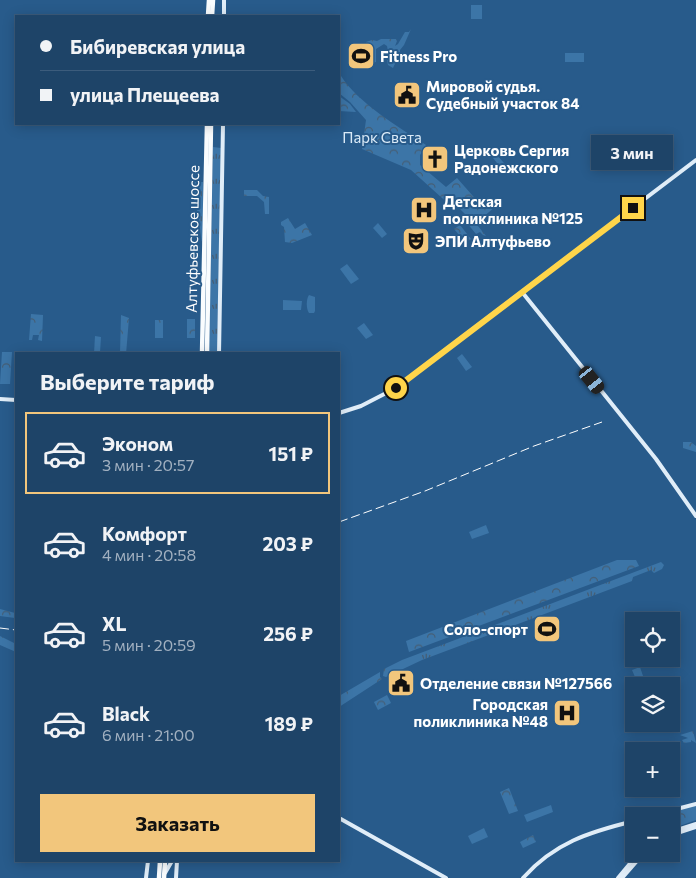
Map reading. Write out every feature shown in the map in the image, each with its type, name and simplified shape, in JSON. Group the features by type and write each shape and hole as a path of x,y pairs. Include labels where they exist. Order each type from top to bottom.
{"main road":[{"path":"208,15 209,0"},
{"path":"212,15 213,0"},
{"path":"224,0 224,15"},
{"name":"Алтуфьевское шоссе","path":"202,352 206,125"},
{"name":"Алтуфьевское шоссе","path":"207,352 211,125"},
{"path":"219,352 223,125"},
{"path":"340,414 357,408 394,389 696,160"},
{"path":"522,292 656,459 696,516"},
{"path":"0,399 15,400"},
{"path":"680,808 696,804"},
{"path":"340,819 446,878"},
{"path":"523,878 546,856 570,842 590,832 625,823"},
{"path":"680,831 696,825"},
{"path":"146,878 148,862"},
{"path":"160,862 163,877"},
{"path":"163,877 165,862"},
{"path":"163,877 171,862"},
{"path":"176,878 177,862"},
{"path":"618,878 630,862"},
{"path":"622,878 636,862"}],"green space":[{"path":"471,5 482,5 482,19 471,19"},
{"path":"411,29 393,68 388,65 386,55 388,51 387,46 384,44 376,49 376,62 368,64 366,62 369,51 366,47 366,42 396,39 395,46 405,32 409,32"},
{"path":"565,53 584,53 584,62 565,62"},
{"name":"Парк Света","path":"340,76 368,105 426,145 420,155 420,165 446,187 457,178 480,204 489,197 496,206 482,218 473,216 464,221 462,219 466,215 455,204 452,207 411,170 362,149 366,120 340,94"},
{"path":"340,97 350,104 356,112 340,111"},
{"path":"639,144 646,144 646,162 638,162"},
{"path":"213,147 221,148 217,352 209,352"},
{"path":"497,155 510,170 506,174 493,158"},
{"path":"193,182 203,182 203,244 202,243"},
{"path":"244,190 257,190 263,196 269,197 269,214 265,214 264,202 257,196 244,196"},
{"path":"288,218 295,229 305,223 312,235 292,243 285,242 284,227 281,225 281,222"},
{"path":"472,221 486,236 480,232 476,234 467,223"},
{"path":"378,223 387,234 382,238 373,228"},
{"path":"460,225 471,239 466,243 454,229"},
{"path":"347,264 359,279 351,284 340,269"},
{"path":"309,295 315,297 314,313 309,313 307,309"},
{"path":"283,300 302,301 301,310 283,310"},
{"path":"31,314 43,315 42,341 38,340 39,335 33,335 32,340 29,340"},
{"path":"121,315 129,318 126,352 120,352"},
{"path":"187,319 195,319 195,338 187,338"},
{"path":"155,320 163,320 163,338 155,338"},
{"path":"364,323 373,335 366,339 357,328"},
{"path":"95,336 101,337 100,352 94,352"},
{"path":"2,352 12,352 10,384 0,384"},
{"path":"462,354 472,367 466,371 457,358"},
{"path":"683,442 691,442 696,446 696,452 683,448"},
{"path":"486,525 489,533 472,539 469,532"},
{"path":"617,560 636,560 639,566 409,652 406,641"},
{"path":"661,562 664,565 662,569 654,573 651,570 633,577 632,581 422,660 386,677 383,676 384,669 402,660"},
{"path":"0,609 15,613 15,618 0,616"},
{"path":"0,636 15,644 15,652 0,645"},
{"path":"640,667 643,677 635,677 632,670"},
{"path":"380,672 382,679 340,706 340,695"},
{"path":"387,695 391,703 378,710 374,702"},
{"path":"693,731 696,743 691,740 691,742 684,743 682,740 688,738 680,735"},
{"path":"509,788 518,811 509,814 500,792"},
{"path":"551,805 553,812 527,822 524,815"},
{"path":"696,805 696,820 680,826 680,809"},
{"path":"484,828 488,837 472,844 468,836"},
{"path":"533,835 536,842 523,848 520,842"}],"railway":[{"path":"340,522 425,491 534,446 602,422"},
{"path":"0,628 15,630"}],"place":[{"name":"Fitness Pro","path":"361,56"},
{"name":"Мировой судья. Судебный участок 84","path":"407,95"},
{"name":"Церковь Сергия Радонежского","path":"435,159"},
{"name":"Детская поликлиника №125","path":"424,210"},
{"name":"ЭПИ Алтуфьево","path":"416,241"},
{"name":"Соло-спорт","path":"547,629"},
{"name":"Отделение связи №127566","path":"401,683"},
{"name":"Городская поликлиника №48","path":"567,713"}],"route":[{"path":"396,388 633,208"}]}
